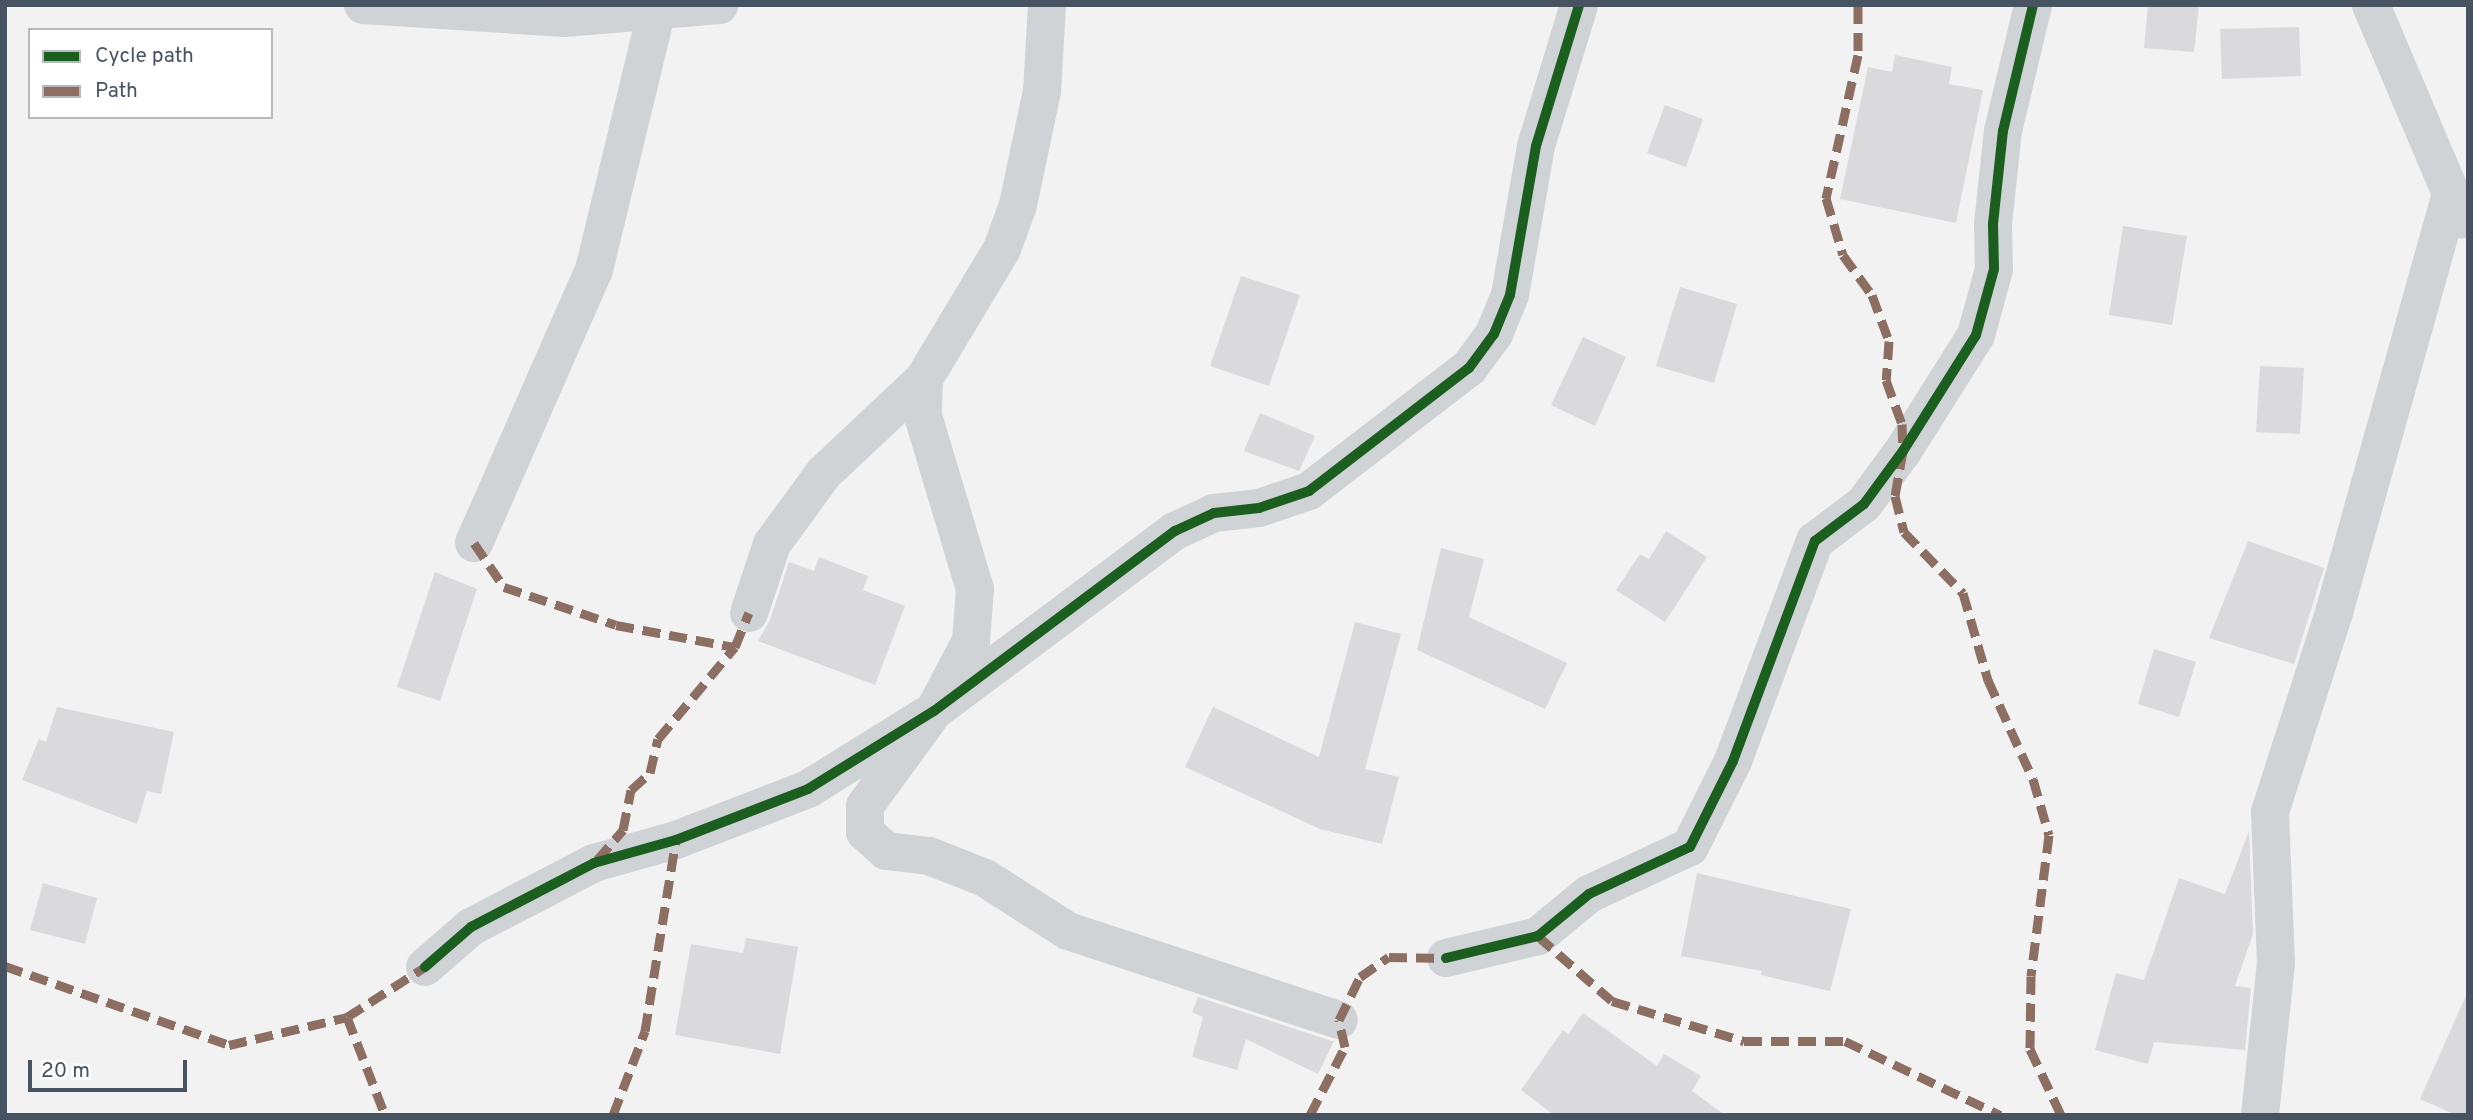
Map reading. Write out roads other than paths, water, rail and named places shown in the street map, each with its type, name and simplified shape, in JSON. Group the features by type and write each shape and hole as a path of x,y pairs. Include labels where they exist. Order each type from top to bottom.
{"street":[{"path":"363,5 565,18 719,5"},
{"path":"749,613 772,544 824,473 925,379 1002,249 1018,205 1042,92 1047,5"},
{"path":"425,967 471,927 594,863 677,840 808,789 934,710 1175,531 1214,513 1259,508 1309,491 1469,368 1494,334 1510,295 1536,146 1578,5"},
{"path":"1446,958 1538,936 1589,894 1690,847 1733,761 1815,541 1864,504 1903,451 1976,335 1994,269 1993,223 2003,131 2033,5"},
{"path":"2371,5 2450,196 2468,230"},
{"path":"474,542 594,270 657,10"},
{"path":"2260,1115 2277,963 2270,811 2335,609 2450,196"},
{"path":"925,379 923,416 975,589 971,641 934,710 865,806 866,831 886,851 929,856 985,878 1068,931 1339,1020"}]}
